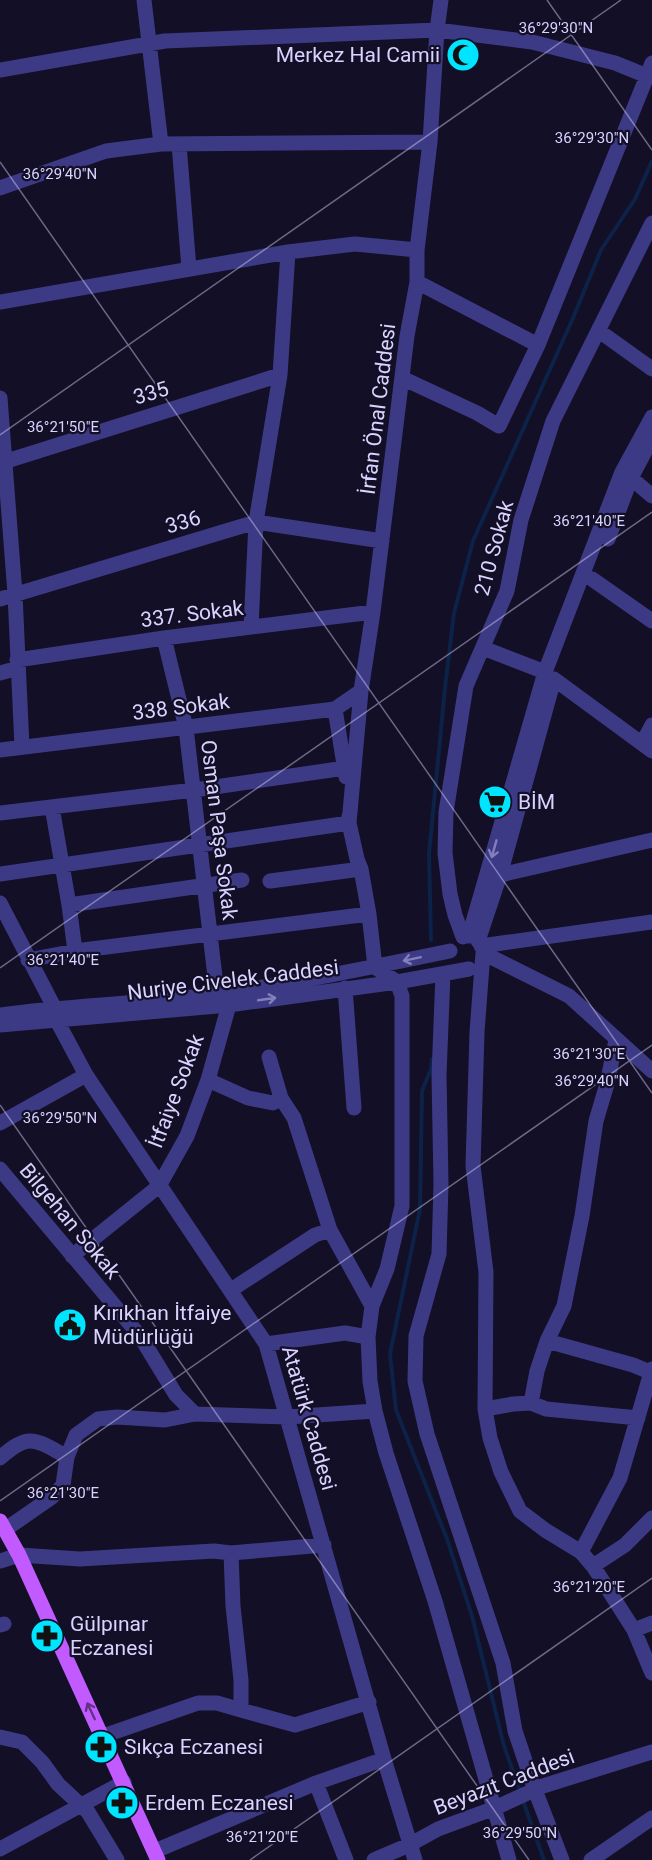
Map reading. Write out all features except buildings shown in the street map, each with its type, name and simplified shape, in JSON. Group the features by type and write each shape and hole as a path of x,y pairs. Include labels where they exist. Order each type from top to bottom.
{"main road":[{"path":"3,1525 103,1736 156,1855"}],"street":[{"path":"144,0 161,144"},
{"name":"İrfan Önal Caddesi","path":"349,823 361,691 402,378 417,282 417,250 430,142 436,30 441,0"},
{"path":"0,70 150,43 436,30 532,42 615,63 650,69 538,345 499,426 477,413 402,378"},
{"path":"0,188 106,151 161,144 430,142"},
{"path":"179,144 189,269"},
{"name":"210 Sokak","path":"475,942 455,915 445,853 446,813 466,686 507,591 522,520 553,421 652,223"},
{"path":"0,302 288,252 355,244 417,250"},
{"path":"251,627 256,522 280,375 288,252"},
{"path":"417,282 538,345"},
{"path":"599,331 652,369"},
{"name":"335","path":"3,462 280,375"},
{"path":"0,398 7,597 18,664 22,747"},
{"path":"652,417 622,472 550,675 475,942 477,1032 473,1166 486,1272 485,1409 490,1438 501,1472 520,1510 544,1530 581,1552 593,1566 634,1630 652,1672"},
{"path":"652,438 631,478 592,579 550,675 500,875 475,942 479,963 469,969 456,966 450,951 454,942 475,942 652,932"},
{"path":"631,478 652,496"},
{"name":"336","path":"7,597 256,522 382,541"},
{"path":"592,579 652,621"},
{"name":"337. Sokak","path":"0,673 18,664 164,638 373,612"},
{"name":"Osman Paşa Sokak","path":"164,638 186,728 217,994"},
{"path":"483,648 550,675 647,746 652,725"},
{"name":"338 Sokak","path":"0,750 335,709 361,691"},
{"name":"İrfan Önal Caddesi","path":"335,709 345,768 349,823 361,869 375,967"},
{"path":"0,813 194,790 345,768"},
{"path":"52,807 75,951"},
{"path":"0,874 349,823"},
{"path":"500,875 652,840"},
{"path":"270,881 361,869"},
{"path":"69,905 242,880"},
{"name":"Atatürk Caddesi","path":"0,903 86,1075 266,1344 412,1853"},
{"path":"28,960 75,951 369,914"},
{"path":"475,942 652,922"},
{"path":"475,942 569,996 652,1071"},
{"name":"Nuriye Civelek Caddesi","path":"0,1025 55,1013 217,994 375,967 450,951"},
{"path":"375,967 397,982 402,996 402,1206 387,1269 372,1306 368,1337 370,1381 386,1453 435,1601 509,1860"},
{"name":"Nuriye Civelek Caddesi","path":"0,1015 229,1005 397,982 469,969"},
{"path":"443,974 439,1075 441,1184 439,1254 417,1336 415,1381 427,1434 503,1663 515,1731 533,1791 562,1860"},
{"path":"345,988 354,1108"},
{"path":"217,994 229,1005"},
{"name":"İtfaiye Sokak","path":"72,1256 159,1185 187,1136 208,1080 229,1005"},
{"path":"531,1403 537,1371 547,1341 564,1306 582,1216 596,1121 607,1084 616,1040"},
{"path":"269,1057 281,1098 294,1118 330,1230 372,1306"},
{"path":"0,1123 86,1075"},
{"path":"208,1080 248,1098 273,1103 281,1098"},
{"name":"Bilgehan Sokak","path":"0,1169 140,1336 176,1395 195,1414"},
{"path":"231,1290 306,1241 330,1230"},
{"path":"266,1344 345,1333 368,1337"},
{"path":"547,1341 651,1371 620,1478 581,1552"},
{"path":"485,1409 531,1403 546,1409 638,1418"},
{"path":"3,1525 52,1497 63,1485 66,1457 76,1434 98,1419 117,1417 165,1420 195,1414 288,1416 375,1411"},
{"path":"0,1458 15,1445 31,1440 66,1457"},
{"path":"593,1566 625,1545 652,1518"},
{"path":"0,1561 19,1555 80,1559 213,1551 231,1553 324,1545"},
{"path":"231,1553 233,1606 241,1680 241,1710"},
{"path":"634,1630 652,1623"},
{"path":"103,1736 198,1703 217,1702 295,1725 369,1702"},
{"path":"0,1737 22,1742 42,1762 58,1784 88,1812 117,1860"},
{"name":"Beyazıt Caddesi","path":"374,1860 412,1853 438,1829 533,1791 652,1752"},
{"path":"156,1855 316,1783 384,1759"},
{"path":"0,1849 124,1782"},
{"path":"316,1783 346,1860"},
{"path":"591,1860 652,1818"},
{"path":"0,1856 6,1860"}],"waterway":[{"path":"431,940 429,854 445,688 454,613 473,541 601,250 635,199 652,161"},
{"path":"432,1059 431,1069 422,1091 420,1209 390,1354 396,1410 447,1539 472,1616 504,1746 520,1791"},
{"path":"522,1798 544,1860"}],"place":[{"name":"Merkez Hal Camii","path":"463,55"},
{"name":"BİM","path":"495,802"},
{"name":"Kırıkhan İtfaiye Müdürlüğü","path":"70,1325"},
{"name":"Gülpınar Eczanesi","path":"47,1636"},
{"name":"Sıkça Eczanesi","path":"101,1747"},
{"name":"Erdem Eczanesi","path":"122,1803"}]}
